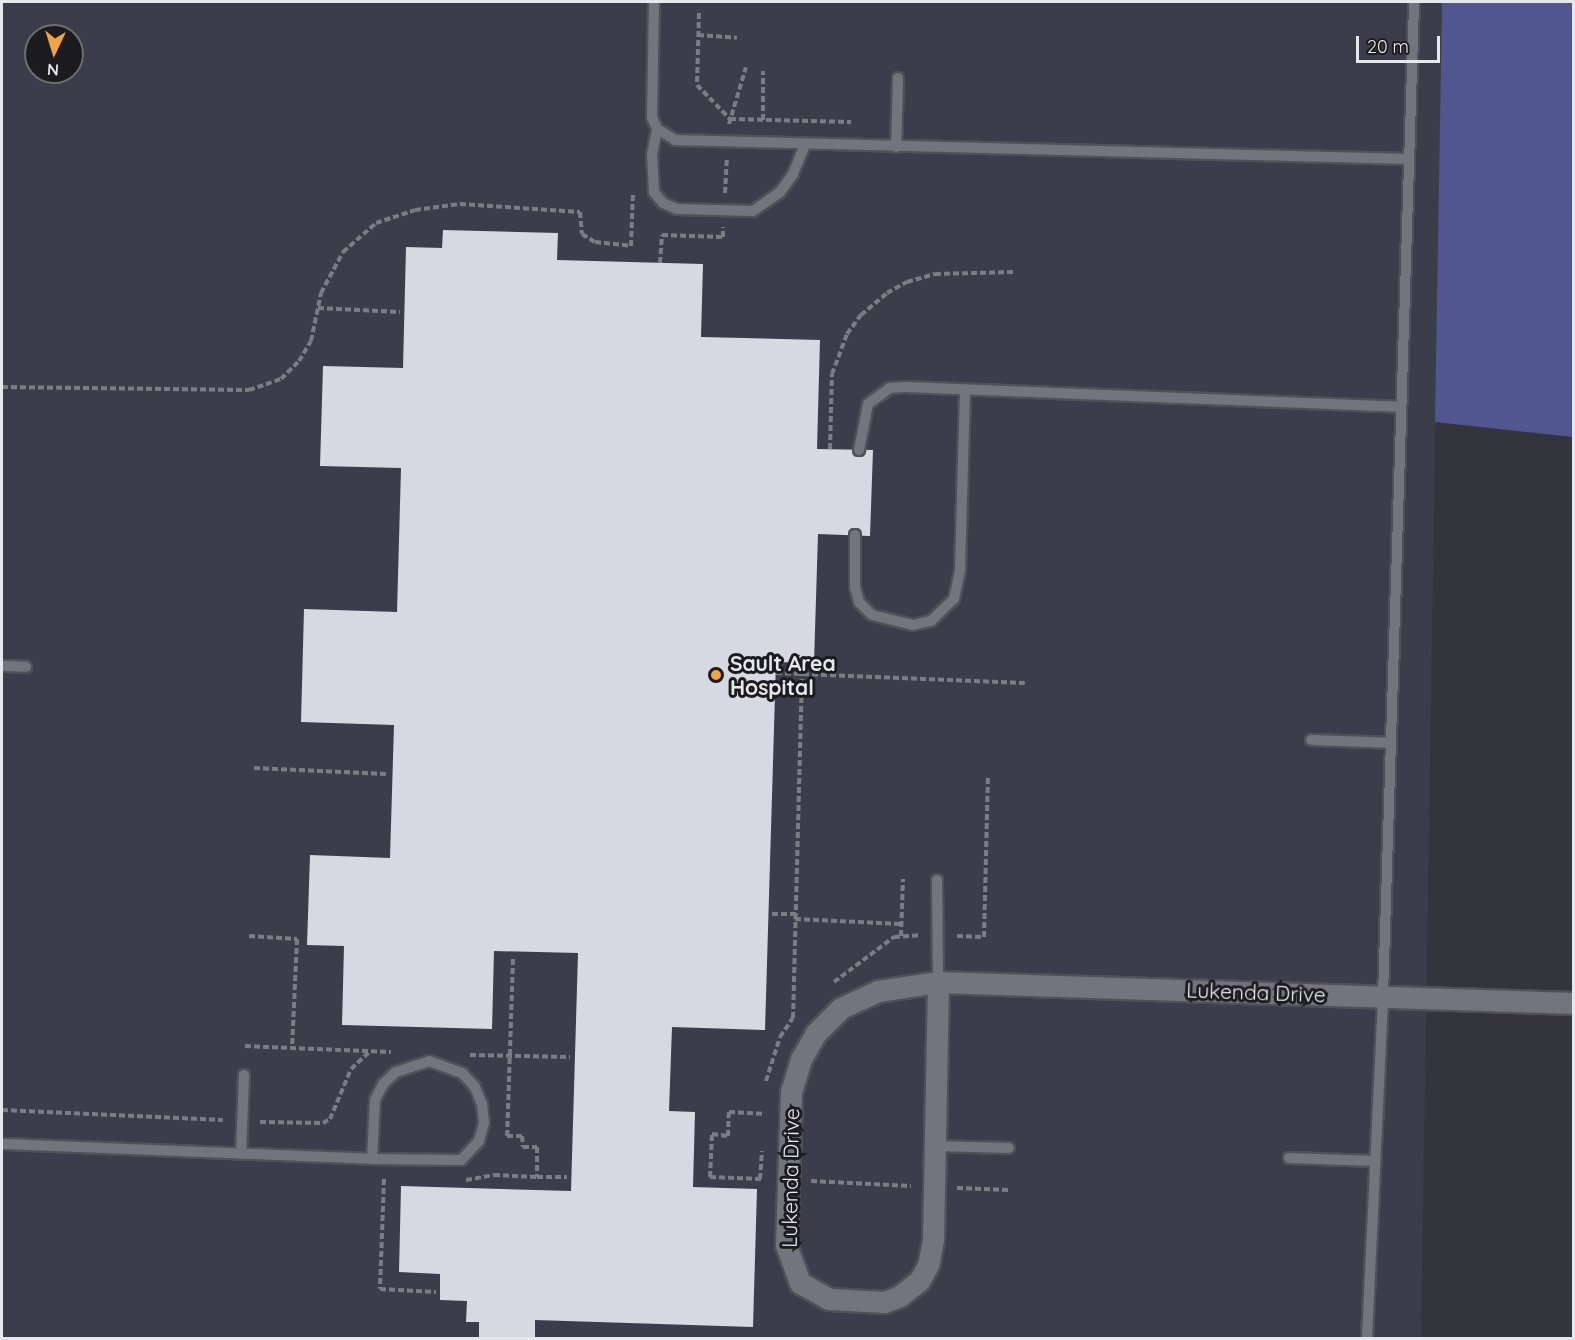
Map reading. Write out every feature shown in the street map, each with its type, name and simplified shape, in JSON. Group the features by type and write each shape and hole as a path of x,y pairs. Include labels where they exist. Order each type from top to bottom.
{"street":[{"name":"Lukenda Drive","path":"938,982 934,1187 930,1257 919,1281 900,1296 884,1302 859,1302 814,1293 800,1284 794,1273 786,1245 791,1092 801,1059 816,1033 840,1008 878,991 938,982 1574,1003"}],"lane":[{"path":"654,2 652,117 657,129 652,154 654,192 663,203 677,209 753,211 768,203 793,174 805,145"},
{"path":"1367,1338 1383,996 1414,2"},
{"path":"896,147 898,78"},
{"path":"657,129 675,140 728,143 1409,159"},
{"path":"859,450 863,417 875,396 905,387 1401,407"},
{"path":"855,535 855,587 860,602 872,615 913,625 931,621 954,599 960,570 965,389"},
{"path":"2,666 26,667"},
{"path":"1311,740 1390,743"},
{"path":"938,880 938,982"},
{"path":"2,1144 372,1160 447,1162 461,1160 472,1150 484,1123 482,1104 462,1073 429,1061 396,1072 375,1100 372,1160"},
{"path":"241,1154 244,1075"},
{"path":"935,1146 1009,1148"},
{"path":"1289,1158 1375,1161"}],"path":[{"path":"699,13 698,85 730,119 851,122"},
{"path":"698,35 737,38"},
{"path":"660,263 662,234 723,237 730,119 746,67"},
{"path":"763,71 763,120"},
{"path":"2,387 249,390 281,379 300,361 311,341 318,308 343,252 376,224 415,210 460,204 580,212 582,234 595,242 631,246 633,191 654,192"},
{"path":"830,448 835,364 847,334 861,315 907,282 935,274 1013,272"},
{"path":"318,308 400,312"},
{"path":"776,673 1025,683"},
{"path":"765,1086 780,1037 793,1018 802,674"},
{"path":"255,768 386,774"},
{"path":"901,936 903,879"},
{"path":"772,914 901,924"},
{"path":"249,936 297,939 292,1048"},
{"path":"513,959 507,1136 522,1136 523,1147 537,1147 537,1177 567,1177"},
{"path":"2,1110 323,1123 330,1119 351,1069 370,1051"},
{"path":"763,1124 764,1104"},
{"path":"763,1113 729,1112 728,1136 712,1134 710,1177 1008,1190"},
{"path":"760,1179 762,1146"},
{"path":"384,1160 380,1289 436,1292"}],"shaded area":[{"name":"Sault Area Hospital","path":"2,2 1442,2 1421,1338 2,1338"},
{"path":"1442,2 1573,2 1573,437 1435,422"}],"building":[{"path":"443,230 558,233 557,260 703,264 701,337 820,340 817,449 873,450 870,536 818,534 814,663 776,662 765,1030 672,1027 669,1111 695,1112 693,1187 757,1189 753,1327 535,1320 535,1338 479,1338 479,1322 466,1322 467,1301 440,1300 440,1274 399,1272 401,1186 571,1191 578,953 494,951 492,1029 342,1025 344,946 307,945 310,855 390,858 394,725 301,722 304,609 397,612 401,468 320,466 323,366 403,368 406,247 442,248"}],"place":[{"name":"Sault Area Hospital","path":"716,675"}]}
